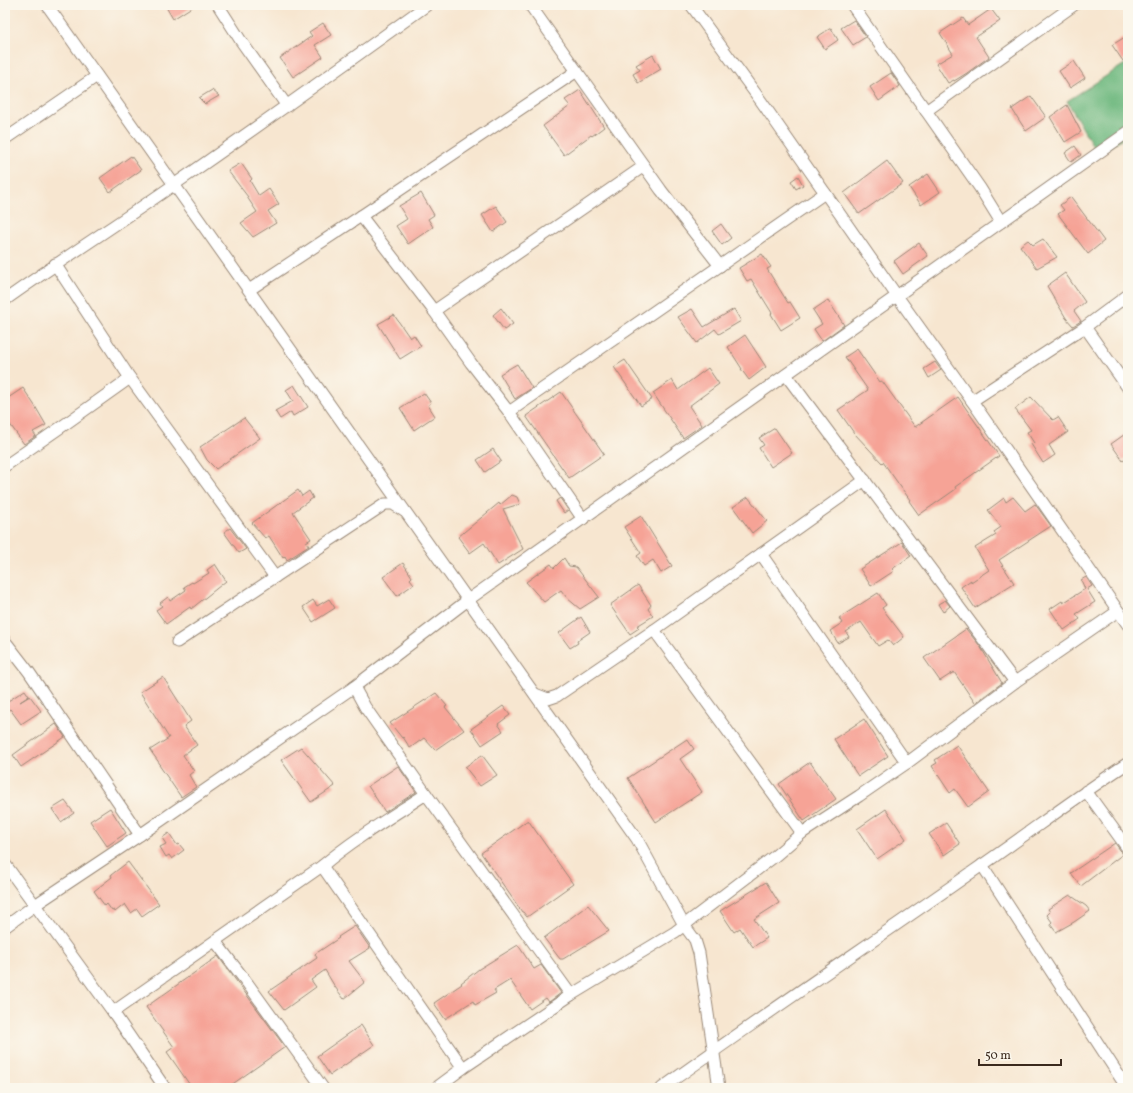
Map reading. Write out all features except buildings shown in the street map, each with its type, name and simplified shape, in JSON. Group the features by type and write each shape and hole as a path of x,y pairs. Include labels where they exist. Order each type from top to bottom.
{"street":[{"path":"47,5 637,839 684,925 695,940 699,953 719,1088"},
{"path":"218,5 241,41 287,106"},
{"path":"5,300 55,264 174,185 428,5"},
{"path":"530,5 661,190 720,266"},
{"path":"692,5 972,401 1128,625"},
{"path":"852,5 980,188 1002,222"},
{"path":"926,111 1074,5"},
{"path":"248,290 577,71"},
{"path":"5,139 97,76"},
{"path":"5,927 354,687 468,600 1128,132"},
{"path":"434,311 644,166"},
{"path":"509,412 825,193"},
{"path":"361,216 509,412 583,519"},
{"path":"55,264 130,378 275,577"},
{"path":"972,401 1085,327 1128,294"},
{"path":"1085,327 1128,388"},
{"path":"786,375 1014,682"},
{"path":"5,466 130,378"},
{"path":"534,694 548,699 557,696 654,630 865,480"},
{"path":"177,642 385,504 393,504 406,513"},
{"path":"761,554 907,762"},
{"path":"436,1088 571,995 675,932 776,856 802,833 859,796 1014,682 1118,611"},
{"path":"654,630 802,833"},
{"path":"5,641 29,672 140,835"},
{"path":"354,687 365,707 426,794 571,995"},
{"path":"662,1088 1128,762"},
{"path":"1086,791 1128,849"},
{"path":"113,1012 322,866 338,852 426,794"},
{"path":"5,864 113,1012 165,1088"},
{"path":"982,865 1127,1088"},
{"path":"322,866 463,1068"},
{"path":"215,941 323,1088"}],"green space":[{"path":"1128,62 1128,134 1098,155 1067,101"}]}
